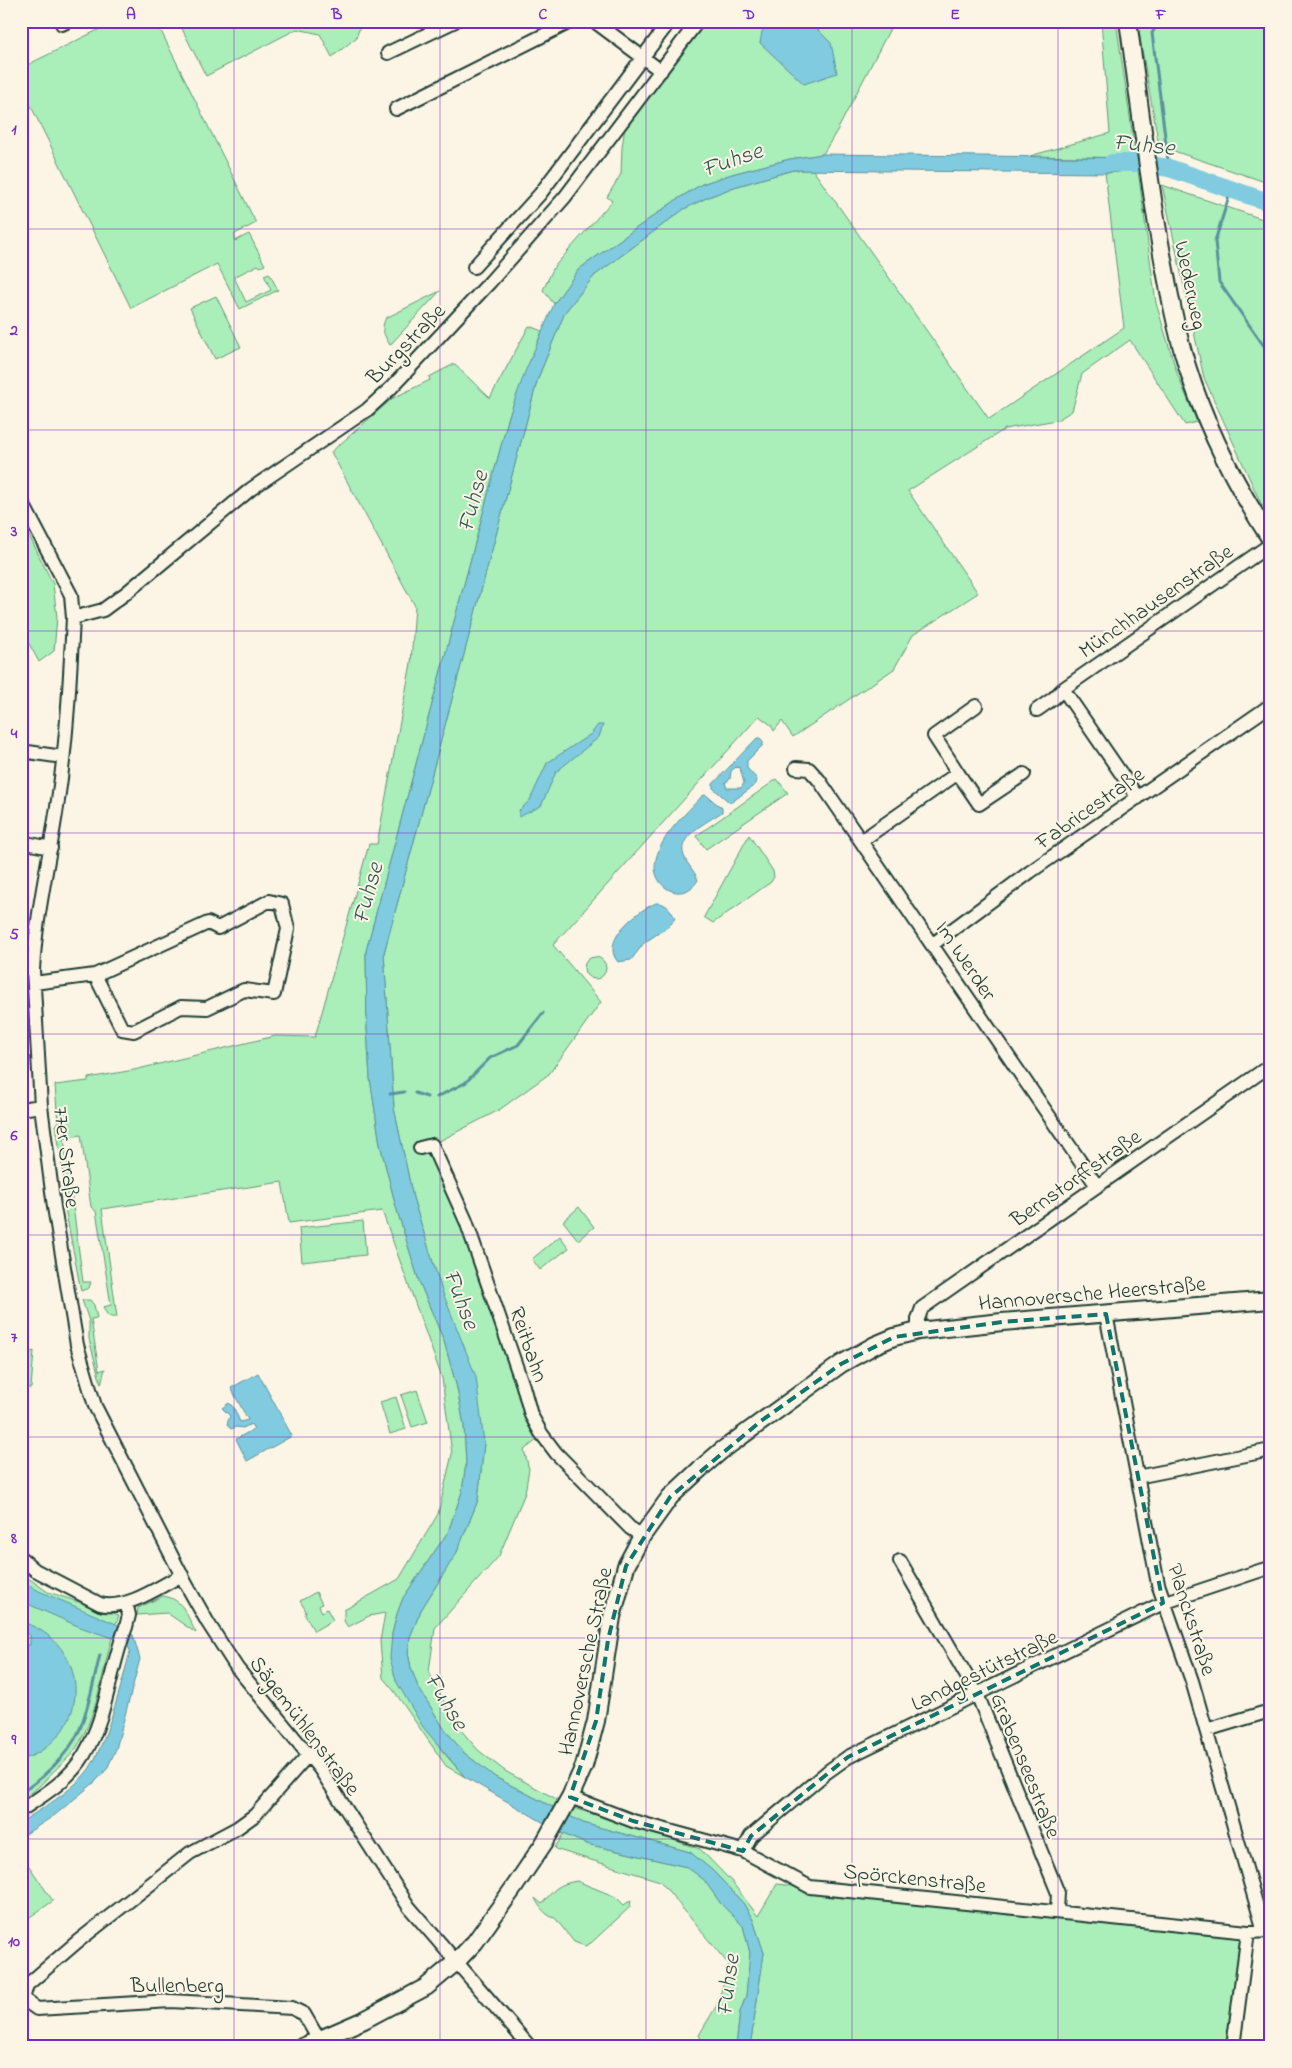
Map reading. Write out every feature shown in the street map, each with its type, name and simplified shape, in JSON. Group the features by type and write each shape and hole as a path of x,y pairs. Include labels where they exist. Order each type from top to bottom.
{"main road":[{"name":"Wederweg","path":"1128,21 1155,214 1171,302 1187,366 1208,424 1226,462 1271,540"},
{"name":"Hannoversche Heerstraße","path":"918,1331 1002,1322 1271,1300"},
{"name":"Hannoversche Straße","path":"302,2047 371,2017 417,1993 456,1962 486,1926 550,1833 569,1800 584,1766 596,1721 608,1640 618,1592 626,1566 642,1536 670,1497 700,1468 761,1421 841,1364 875,1345 918,1331"}],"street":[{"path":"388,53 455,21"},
{"path":"396,109 572,21"},
{"path":"594,21 661,71"},
{"path":"474,267 540,194 670,21"},
{"name":"Burgstraße","path":"73,618 103,610 126,594 251,489 368,410 464,310 565,197 698,21"},
{"name":"77er Straße","path":"21,500 71,595 73,618 63,757 51,848 34,946 34,983 41,1106 54,1206 77,1345 95,1406 142,1499"},
{"name":"Münchhausenstraße","path":"1037,710 1063,689 1271,544"},
{"path":"1063,689 1138,798"},
{"name":"Fabricestraße","path":"933,944 1030,872 1271,705"},
{"path":"976,706 934,736 958,773 980,804 1024,774"},
{"path":"21,751 63,757"},
{"name":"Im Werder","path":"796,768 809,769 819,780 1098,1186"},
{"path":"861,841 958,773"},
{"path":"21,842 51,848"},
{"path":"34,983 95,975 208,923 218,928 269,901 282,904 288,929 274,994 244,990 207,1008 181,1007 134,1031 122,1029 95,975"},
{"name":"Bernstorffstraße","path":"918,1331 918,1319 922,1308 1271,1065"},
{"path":"21,1109 41,1106"},
{"name":"Reitbahn","path":"420,1148 432,1145 466,1222 523,1386 531,1415 541,1433 556,1453 630,1528 642,1536"},
{"name":"Planckstraße","path":"1106,1314 1163,1603 1192,1681 1268,1931"},
{"path":"1137,1477 1271,1450"},
{"name":"Sägemühlenstraße","path":"142,1499 208,1623 237,1668 309,1754 409,1907 530,2047"},
{"path":"21,1558 35,1570 100,1604 110,1606 121,1604 182,1575"},
{"name":"Grabenseestraße","path":"900,1561 977,1694 1058,1894 1057,1911"},
{"name":"Landgestütstraße","path":"743,1851 751,1836 827,1772 848,1758 1163,1603 1271,1568"},
{"path":"21,1810 48,1793 67,1776 84,1756 94,1737 129,1615 121,1604"},
{"path":"1206,1730 1263,1713"},
{"path":"22,2000 27,1985 157,1878 190,1853 237,1828 255,1814 309,1754"},
{"name":"Spörckenstraße","path":"569,1800 633,1821 743,1851 810,1887 1248,1932 1268,1931"},
{"path":"1233,2047 1248,1932"},
{"name":"Bullenberg","path":"22,2000 37,2009 171,2001 285,2007 304,2014 319,2040"}],"highlighted area":[{"path":"1106,1314 1163,1603 848,1757 751,1836 743,1851 633,1821 570,1797 596,1721 608,1640 626,1566 670,1497 761,1421 841,1364 894,1337 1002,1322"}],"green space":[{"path":"116,21 156,21 256,223 235,234 235,241 249,234 265,265 260,267 258,265 234,277 246,302 271,290 264,275 269,273 278,290 240,309 217,264 131,308 21,86 21,68"},
{"path":"178,21 362,21 356,38 332,57 320,34 297,29 206,76"},
{"path":"705,21 894,21 823,154 790,159 702,184 676,200 579,269 554,304 543,290 554,267 612,201 607,197 621,174 625,127"},
{"path":"1101,21 1116,21 1136,158 1030,156 1110,133"},
{"path":"1137,21 1271,21 1271,184 1159,146"},
{"path":"793,170 813,170 989,419 1124,328 1105,173 1138,170 1156,303 1177,373 1197,422 1185,425 1130,340 1082,374 1072,411 1057,420 1005,429 908,491 978,593 913,635 894,669 793,737 782,721 774,731 771,725 759,716 553,945 601,1002 549,1074 499,1110 432,1145 523,1385 546,1433 524,1450 529,1469 525,1493 499,1556 435,1628 429,1672 455,1723 478,1750 505,1771 573,1808 700,1849 732,1882 758,1916 777,1884 1244,1935 1229,2047 750,2047 764,1953 753,1920 743,1903 713,1871 690,1852 583,1823 495,1777 463,1752 443,1727 418,1687 411,1668 408,1653 410,1637 421,1610 457,1552 478,1500 484,1443 441,1288 413,1198 394,1108 384,953 538,378 565,312 594,276 684,209 734,187"},
{"path":"1162,185 1271,222 1271,504 1262,506 1204,378"},
{"path":"440,291 390,345 384,332 383,325 386,318"},
{"path":"216,296 241,347 215,359 190,308"},
{"path":"529,326 542,331 509,416 366,951 370,1078 380,1144 396,1207 419,1281 444,1341 457,1388 464,1425 466,1463 462,1492 448,1532 403,1598 397,1614 392,1634 396,1681 443,1752 465,1777 446,1766 383,1678 380,1641 385,1613 369,1616 348,1627 344,1621 344,1610 399,1579 438,1514 452,1454 442,1378 382,1211 289,1223 282,1182 102,1209 117,1317 112,1317 107,1314 103,1307 111,1305 96,1211 91,1207 81,1135 64,1138 83,1282 91,1282 89,1288 81,1291 65,1208 66,1194 56,1125 58,1123 55,1085 88,1081 88,1078 134,1070 275,1036 315,1037 369,844 377,844 411,663 415,606 331,452 393,398 430,380 429,377 454,364 490,398"},
{"path":"21,519 53,584 57,617 54,651 39,662 21,629"},
{"path":"21,758 29,759 21,834"},
{"path":"777,779 788,793 706,849 696,836"},
{"path":"749,835 773,871 774,877 771,882 713,923 704,917"},
{"path":"595,957 603,960 606,968 603,976 595,979 587,976 584,968 587,960"},
{"path":"579,1207 594,1227 578,1240 563,1221"},
{"path":"363,1221 366,1255 302,1262 299,1228"},
{"path":"560,1236 569,1248 540,1270 532,1259"},
{"path":"82,1300 90,1300 94,1305 97,1318 91,1319 99,1371 105,1369 101,1384 89,1339 89,1321"},
{"path":"34,1351 31,1388 21,1388 21,1355"},
{"path":"417,1390 428,1422 412,1427 401,1395"},
{"path":"396,1397 406,1429 390,1434 380,1402"},
{"path":"21,1573 48,1592 119,1615 96,1701 84,1735 70,1756 38,1787 21,1800"},
{"path":"316,1592 322,1604 319,1606 322,1612 327,1609 333,1620 314,1631 300,1601"},
{"path":"163,1596 176,1601 184,1609 196,1633 167,1613 137,1615 138,1608"},
{"path":"563,1834 587,1844 687,1867 704,1879 721,1904 743,1926 750,1953 750,1964 746,1996 740,2012 736,2047 705,2047 699,2035 717,2005 729,1965 660,1881 558,1850 555,1848"},
{"path":"29,1866 53,1901 27,1919 21,1910 25,1904 21,1898 21,1872"},
{"path":"577,1881 616,1897 624,1905 631,1900 630,1907 591,1943 585,1946 574,1942 555,1918 543,1911 535,1898 542,1904 557,1888"}],"water":[{"path":"764,21 809,21 831,43 837,73 804,84 760,43"},
{"path":"823,154 1136,158 1138,170 1105,173 793,170 734,187 684,209 594,276 565,312 538,378 384,953 394,1108 413,1198 441,1288 476,1377 484,1443 478,1500 457,1552 421,1610 410,1637 408,1653 411,1668 418,1687 443,1727 463,1752 495,1777 583,1823 690,1852 713,1871 743,1903 753,1920 764,1953 750,2047 736,2047 740,2012 746,1996 750,1953 743,1926 721,1904 704,1880 687,1867 587,1844 563,1834 465,1777 423,1727 396,1681 390,1658 392,1634 397,1614 403,1598 448,1532 462,1492 466,1463 464,1425 457,1388 444,1341 419,1281 396,1207 380,1144 370,1078 366,951 509,416 525,372 554,304 579,269 676,200 702,184 790,159"},
{"path":"598,725 603,725 599,737 556,772 541,806 519,817 519,811 530,800 547,763 591,734"},
{"path":"757,738 763,741 763,745 747,761 747,768 757,779 756,784 732,802 729,802 713,788 713,784","holes":["736,767 740,768 744,783 741,788 727,788 725,783 730,779 731,771"]},
{"path":"706,795 722,808 722,812 695,830 685,842 683,849 685,859 698,880 691,888 676,892 668,889 657,877 655,869 656,859 663,841 675,825 702,796"},
{"path":"656,903 668,907 675,918 669,926 644,943 631,960 618,962 613,954 613,945 617,936 631,919"},
{"path":"258,1373 292,1436 247,1461 236,1439 254,1429 251,1424 243,1428 236,1427 231,1429 227,1424 230,1416 222,1408 229,1403 234,1408 240,1422 248,1420 231,1388"},
{"path":"21,1580 39,1591 116,1624 133,1635 140,1659 116,1749 107,1769 95,1782 55,1815 21,1837 21,1822 72,1787 93,1763 112,1715 130,1651 127,1643 80,1627 21,1601"},
{"path":"21,1622 39,1629 54,1641 65,1655 72,1671 75,1689 73,1707 66,1724 54,1740 39,1752 21,1759 21,1645 30,1645 30,1635 21,1630"}],"waterway":[{"path":"1160,21 1152,33 1169,168"},
{"name":"Fuhse","path":"1112,163 1137,163 1169,168 1271,203"},
{"path":"1231,190 1215,241 1219,282 1271,356"},
{"path":"437,1097 465,1083 490,1058 518,1045 543,1013"},
{"path":"390,1094 404,1092"},
{"path":"415,1093 427,1097"},
{"path":"21,1793 38,1781 62,1757 74,1740 86,1713 100,1655"}]}
